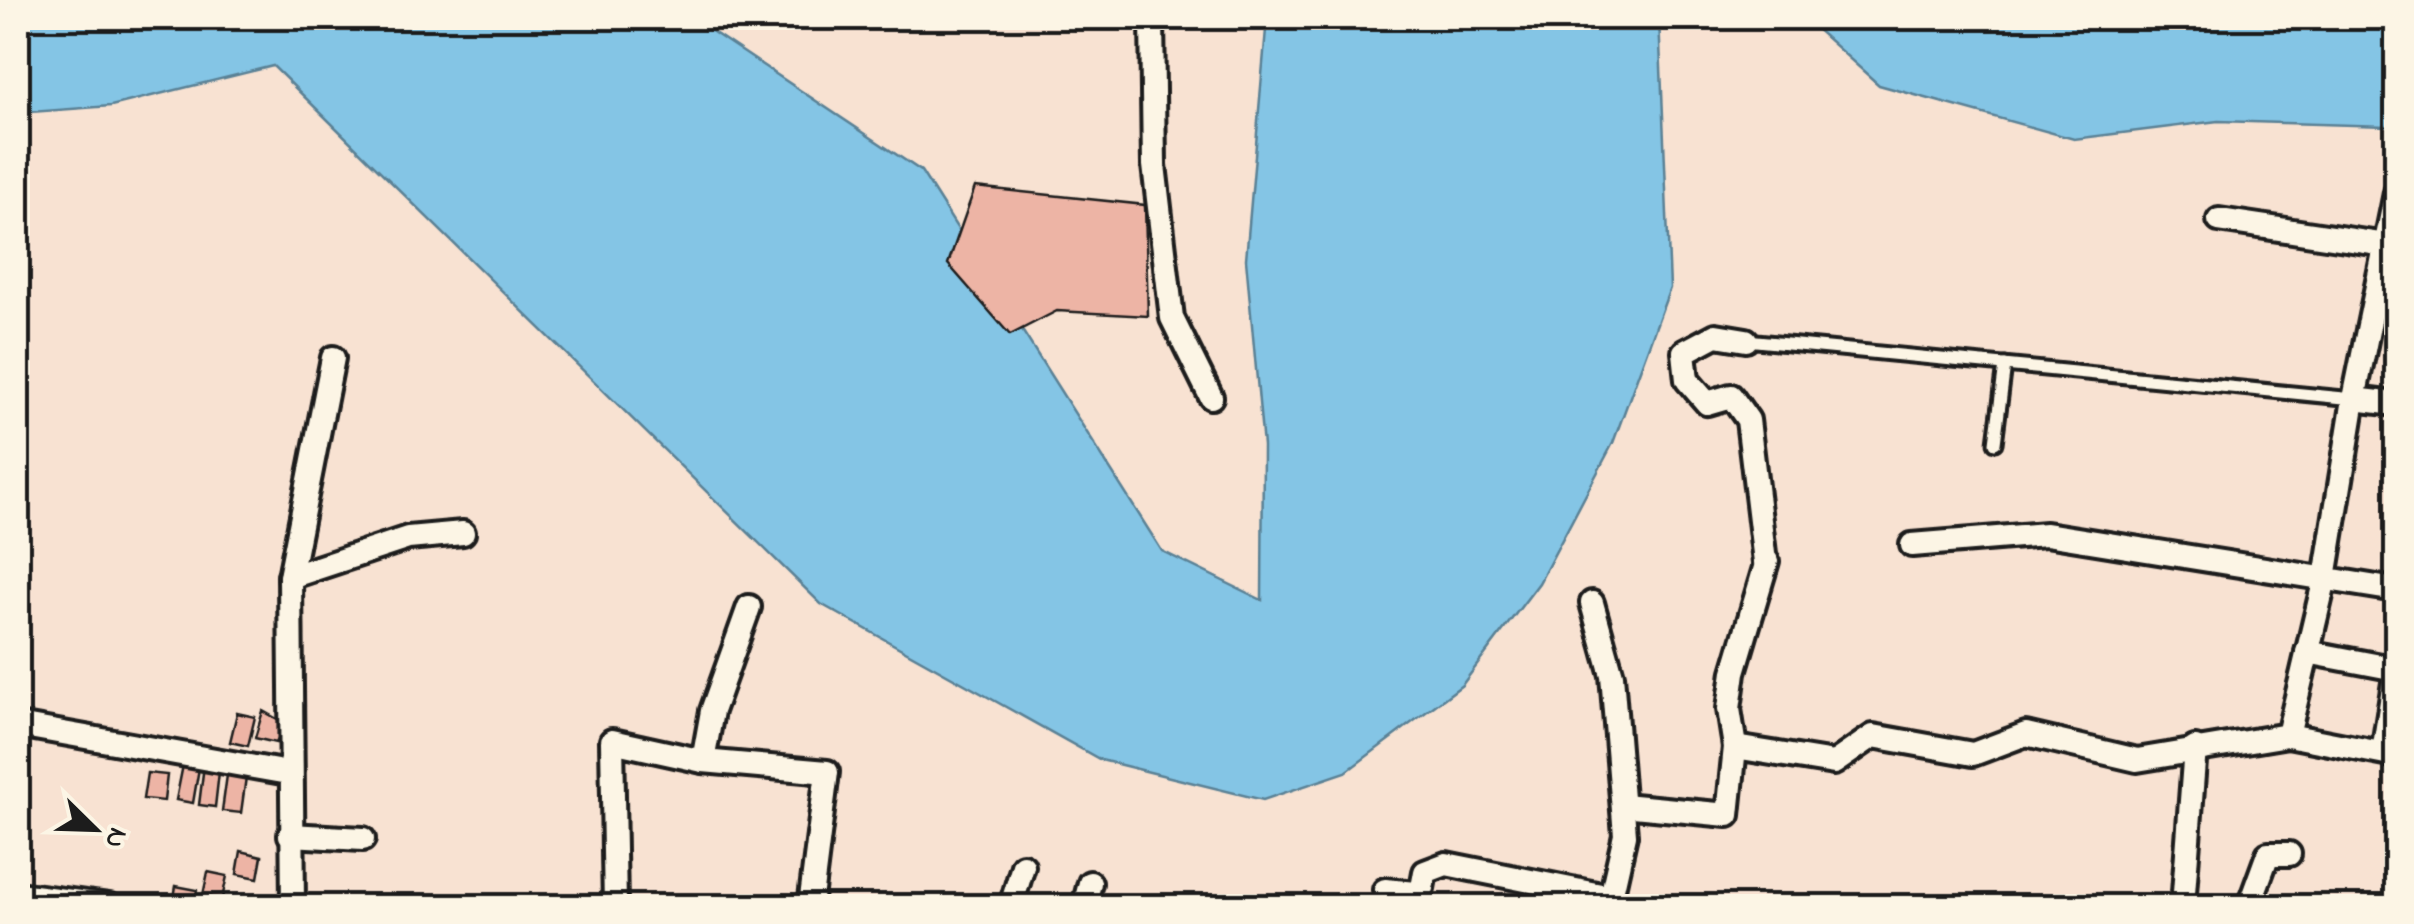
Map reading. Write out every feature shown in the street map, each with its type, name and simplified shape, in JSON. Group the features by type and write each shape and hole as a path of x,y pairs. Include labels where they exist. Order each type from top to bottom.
{"street":[{"path":"1152,18 1154,164 1172,318 1211,397"},
{"path":"2288,735 2325,578 2354,399 2396,194"},
{"path":"2219,220 2386,245"},
{"path":"1623,805 1728,815 1735,747 1729,710 1734,672 1766,561 1748,420 1731,396 1707,403 1687,380 1684,352 1716,336 1746,340"},
{"path":"292,906 288,773 290,577 333,358"},
{"path":"2354,399 2396,404"},
{"path":"290,577 408,538 463,534"},
{"path":"1912,546 2046,534 2396,590"},
{"path":"1384,890 1416,893 1422,888 1425,872 1446,864 1610,902 1625,835 1612,676 1592,603"},
{"path":"703,761 712,711 749,606"},
{"path":"1735,747 1834,764 1873,736 1973,754 2026,734 2137,760 2288,735 2390,754 2396,669 2307,652"},
{"path":"18,725 288,773"},
{"path":"615,906 612,741 703,761 827,772 810,906"},
{"path":"2183,906 2195,748"},
{"path":"290,835 362,839"},
{"path":"2249,906 2268,854 2289,854"},
{"path":"1011,906 1023,866"},
{"path":"1084,906 1090,882"},
{"path":"18,894 110,906"}],"lane":[{"path":"1746,340 2354,399"},
{"path":"1995,443 2006,366"}],"water":[{"path":"18,18 692,18 921,171 1162,551 1262,600 1263,446 1246,259 1267,18 1659,18 1670,288 1613,443 1539,583 1462,685 1346,772 1263,800 1101,760 821,604 273,66 111,106 18,113"},
{"path":"1804,18 2396,18 2396,92 2388,126 2218,121 2074,139 1879,85"}],"building":[{"path":"975,187 1145,205 1148,316 1057,311 1010,335 948,264"},
{"path":"263,711 286,724 276,743 255,738"},
{"path":"237,713 255,717 248,746 230,742"},
{"path":"183,765 199,768 193,803 176,800"},
{"path":"204,765 219,772 215,807 199,805"},
{"path":"147,773 167,775 164,801 143,799"},
{"path":"227,775 246,777 241,813 222,811"},
{"path":"241,851 262,856 258,878 237,874"},
{"path":"208,872 227,876 222,899 203,895"},
{"path":"176,886 197,890 194,906 173,904"}]}
